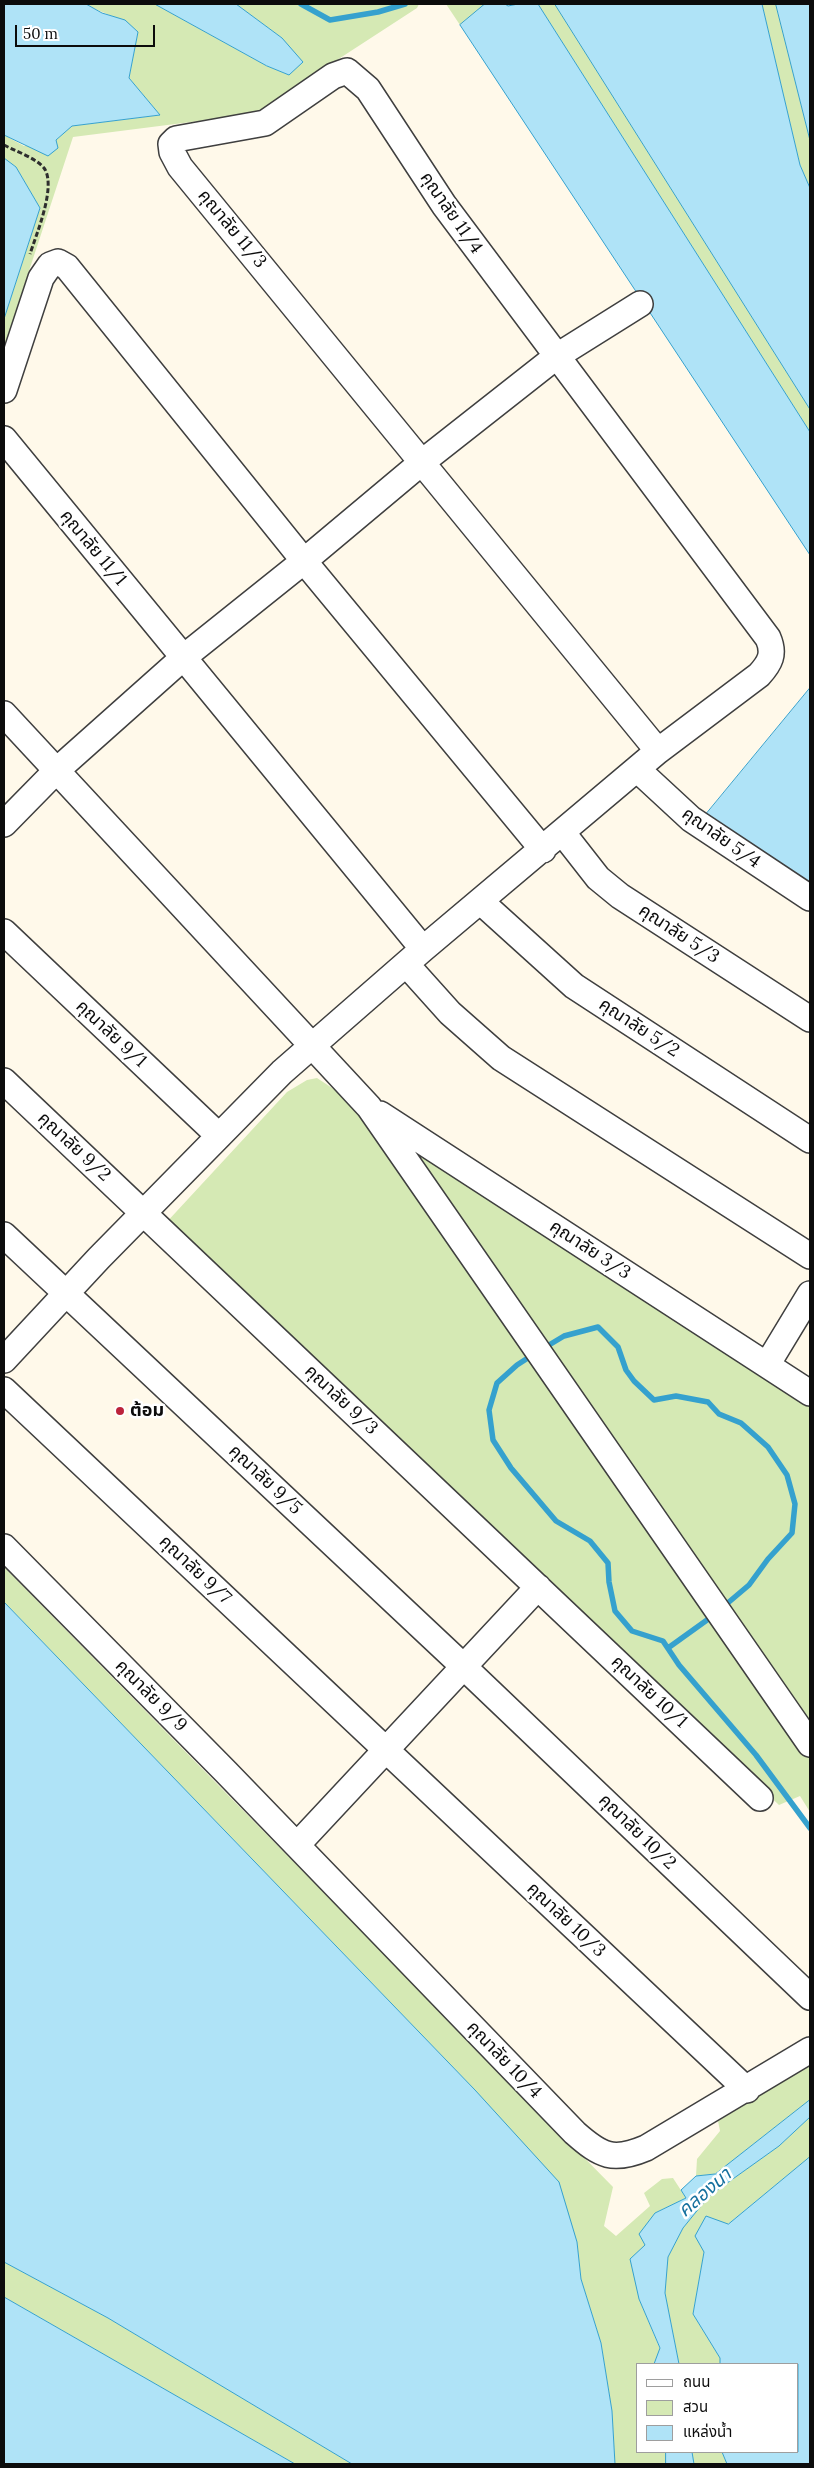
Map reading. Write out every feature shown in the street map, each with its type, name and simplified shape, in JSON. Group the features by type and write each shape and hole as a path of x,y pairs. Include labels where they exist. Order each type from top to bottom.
{"street":[{"name":"คุณาลัย 11/4","path":"4,1360 143,1213 282,1072 415,956 638,770 658,751 759,675 768,665 772,648 768,638 444,205 368,89 347,71"},
{"name":"คุณาลัย 11/3","path":"347,71 333,76 265,123 176,139 171,144 172,152 180,167 421,463"},
{"path":"4,390 34,270 58,262 67,268 304,561 543,850"},
{"path":"4,824 56,772 184,657 304,561 421,463 557,356 640,304"},
{"name":"คุณาลัย 11/1","path":"4,439 184,657 415,956 450,1013 501,1058 810,1256"},
{"path":"421,463 658,751"},
{"path":"4,714 56,772 314,1045 369,1107 810,1744"},
{"name":"คุณาลัย 5/4","path":"638,770 691,819 810,898"},
{"name":"คุณาลัย 5/3","path":"562,832 598,878 620,896 810,1019"},
{"name":"คุณาลัย 5/2","path":"480,901 574,986 810,1140"},
{"name":"คุณาลัย 9/1","path":"4,932 219,1136"},
{"name":"คุณาลัย 9/2","path":"4,1081 143,1213"},
{"name":"คุณาลัย 3/3","path":"369,1107 810,1393"},
{"name":"คุณาลัย 9/3","path":"143,1213 538,1587"},
{"name":"คุณาลัย 9/5","path":"4,1235 464,1667"},
{"path":"767,1365 810,1294"},
{"name":"คุณาลัย 9/7","path":"4,1390 386,1750"},
{"name":"คุณาลัย 9/9","path":"4,1547 297,1845"},
{"path":"297,1845 538,1587"},
{"name":"คุณาลัย 10/1","path":"538,1587 760,1798"},
{"name":"คุณาลัย 10/2","path":"464,1667 810,1997"},
{"name":"คุณาลัย 10/3","path":"386,1750 747,2090"},
{"name":"คุณาลัย 10/4","path":"297,1845 575,2134 596,2151 628,2155 637,2152 747,2090"},
{"path":"747,2090 810,2050"}],"path":[{"path":"4,144 44,168 49,181 34,270"}],"green space":[{"path":"86,4 155,4 267,66 289,75 282,38 236,4 419,4 417,8 254,114 73,137 4,347 4,319 40,208 16,167 4,158 4,135 24,146 56,140 72,126 160,115 129,78 138,32 119,19"},
{"path":"446,4 485,4 460,25"},
{"path":"538,4 555,4 810,409 810,432"},
{"path":"762,4 776,4 810,140 810,188 800,165"},
{"path":"317,1078 810,1405 810,1812 800,1796 779,1805 227,1280 164,1225 287,1092 307,1080"},
{"path":"4,1567 613,2187 604,2226 616,2236 650,2206 644,2193 662,2179 673,2178 686,2198 655,2213 645,2245 639,2299 660,2349 654,2363 636,2363 636,2453 666,2453 666,2464 615,2464 612,2411 601,2343 581,2279 577,2242 475,2090 4,1602"},
{"path":"810,2064 810,2100 715,2174 696,2176 697,2159 720,2131 718,2121"},
{"path":"810,2117 810,2157 728,2224 704,2252 693,2314 720,2358 720,2363 679,2363 665,2293 668,2257 683,2228 709,2196 779,2146"},
{"path":"4,2262 108,2318 352,2464 295,2464 4,2297"},
{"path":"692,2453 722,2453 727,2464 694,2464"}],"water":[{"path":"4,4 86,4 102,13 125,20 138,32 129,78 160,115 72,126 56,140 58,148 48,156 4,135"},
{"path":"155,4 236,4 282,38 303,62 289,75 267,66"},
{"path":"485,4 505,4 508,6 538,4 810,432 810,555 460,25"},
{"path":"555,4 762,4 800,165 810,188 810,409"},
{"path":"776,4 810,4 810,140"},
{"path":"4,158 16,167 40,208 4,319"},
{"path":"810,688 810,887 703,818"},
{"path":"4,1602 475,2090 559,2182 577,2242 581,2279 601,2343 612,2411 615,2464 352,2464 108,2318 4,2262"},
{"name":"คลองนา","path":"810,2100 810,2117 779,2146 709,2196 683,2228 668,2257 665,2293 679,2363 654,2363 660,2348 639,2299 630,2259 645,2245 639,2234 655,2213 686,2198 681,2190 696,2176 715,2174"},
{"path":"810,2157 810,2464 727,2464 722,2453 799,2453 799,2363 720,2363 720,2358 693,2314 704,2252 695,2236 706,2216 728,2224"},
{"path":"4,2297 295,2464 4,2464"},
{"path":"666,2453 692,2453 694,2464 666,2464"}],"waterway":[{"path":"301,4 330,20 378,12 405,4"},
{"path":"544,1348 564,1336 598,1327 618,1347 626,1370 634,1381 654,1400 676,1396 708,1402 719,1414 741,1423 768,1447 787,1475 795,1504 792,1533 768,1559 749,1585 723,1607"},
{"path":"534,1354 517,1365 497,1383 489,1410 493,1440 511,1468 556,1521 590,1541 608,1563 609,1582 615,1611 632,1631 663,1641 679,1665 756,1755 810,1828"},
{"path":"668,1648 714,1615"}],"place":[{"name":"ต้อม","path":"120,1411"}]}
